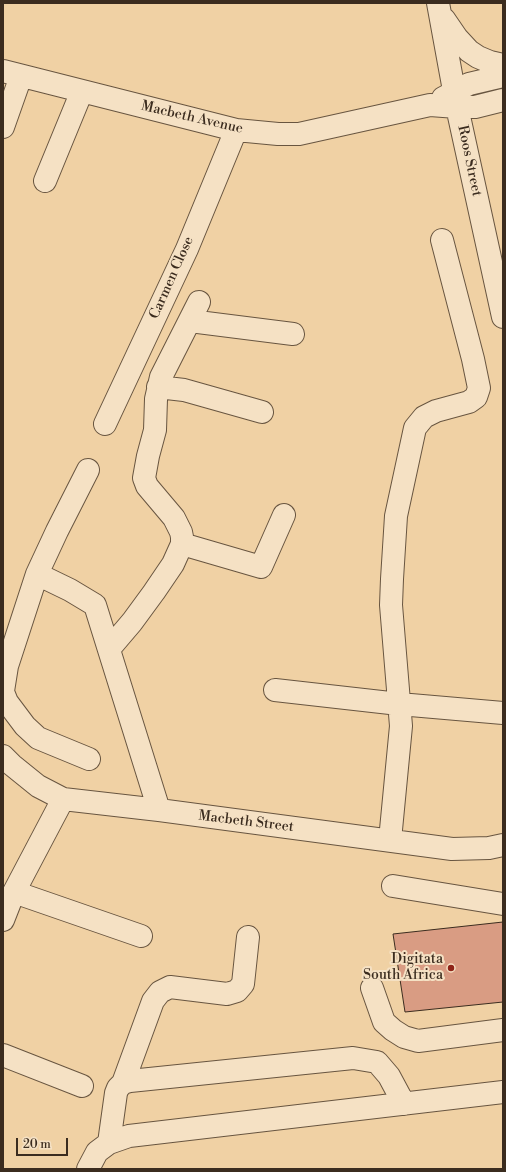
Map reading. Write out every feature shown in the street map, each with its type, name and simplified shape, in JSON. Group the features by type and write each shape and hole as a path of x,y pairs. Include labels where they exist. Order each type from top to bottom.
{"street":[{"path":"440,9 457,38 469,51 490,62 503,64"},
{"name":"Roos Street","path":"440,9 456,99 503,317"},
{"path":"3,127 12,73"},
{"name":"Macbeth Avenue","path":"12,73 236,130 278,134 299,134 456,99 475,106 503,100"},
{"path":"456,99 469,84 503,76"},
{"path":"46,181 82,91"},
{"name":"Carmen Close","path":"105,424 187,248 236,130"},
{"path":"390,840 401,726 391,605 396,516 415,428 424,417 436,411 469,402 476,398 479,388 474,359 442,240"},
{"path":"109,648 132,622 154,592 173,564 182,544 181,532 174,518 147,486 144,478 155,430 156,399 161,377 194,312 293,334"},
{"path":"158,387 184,390 262,412"},
{"path":"88,470 37,574 7,666 3,691 7,702 25,726 38,738 89,759"},
{"path":"182,544 262,567 284,516"},
{"path":"37,574 70,590 95,605 132,622"},
{"path":"95,605 159,810"},
{"path":"275,690 399,704 503,713"},
{"name":"Macbeth Street","path":"3,756 38,786 63,799 159,810 452,849 489,848 503,845"},
{"path":"3,920 14,892 63,799"},
{"path":"393,886 503,904"},
{"path":"14,892 141,936"},
{"path":"109,1143 116,1093 118,1088 123,1083 153,1001 160,992 170,987 227,994 237,991 243,984 248,937"},
{"path":"372,988 384,1022 392,1030 404,1037 418,1041 503,1030"},
{"path":"3,1054 82,1086"},
{"path":"123,1083 130,1081 353,1058 377,1062 389,1076 404,1104"},
{"path":"88,1169 97,1152 109,1143 128,1136 503,1092"}],"building":[{"name":"Digitata South Africa","path":"503,922 503,1002 405,1012 393,934"}],"place":[{"name":"Digitata South Africa","path":"451,968"}]}
